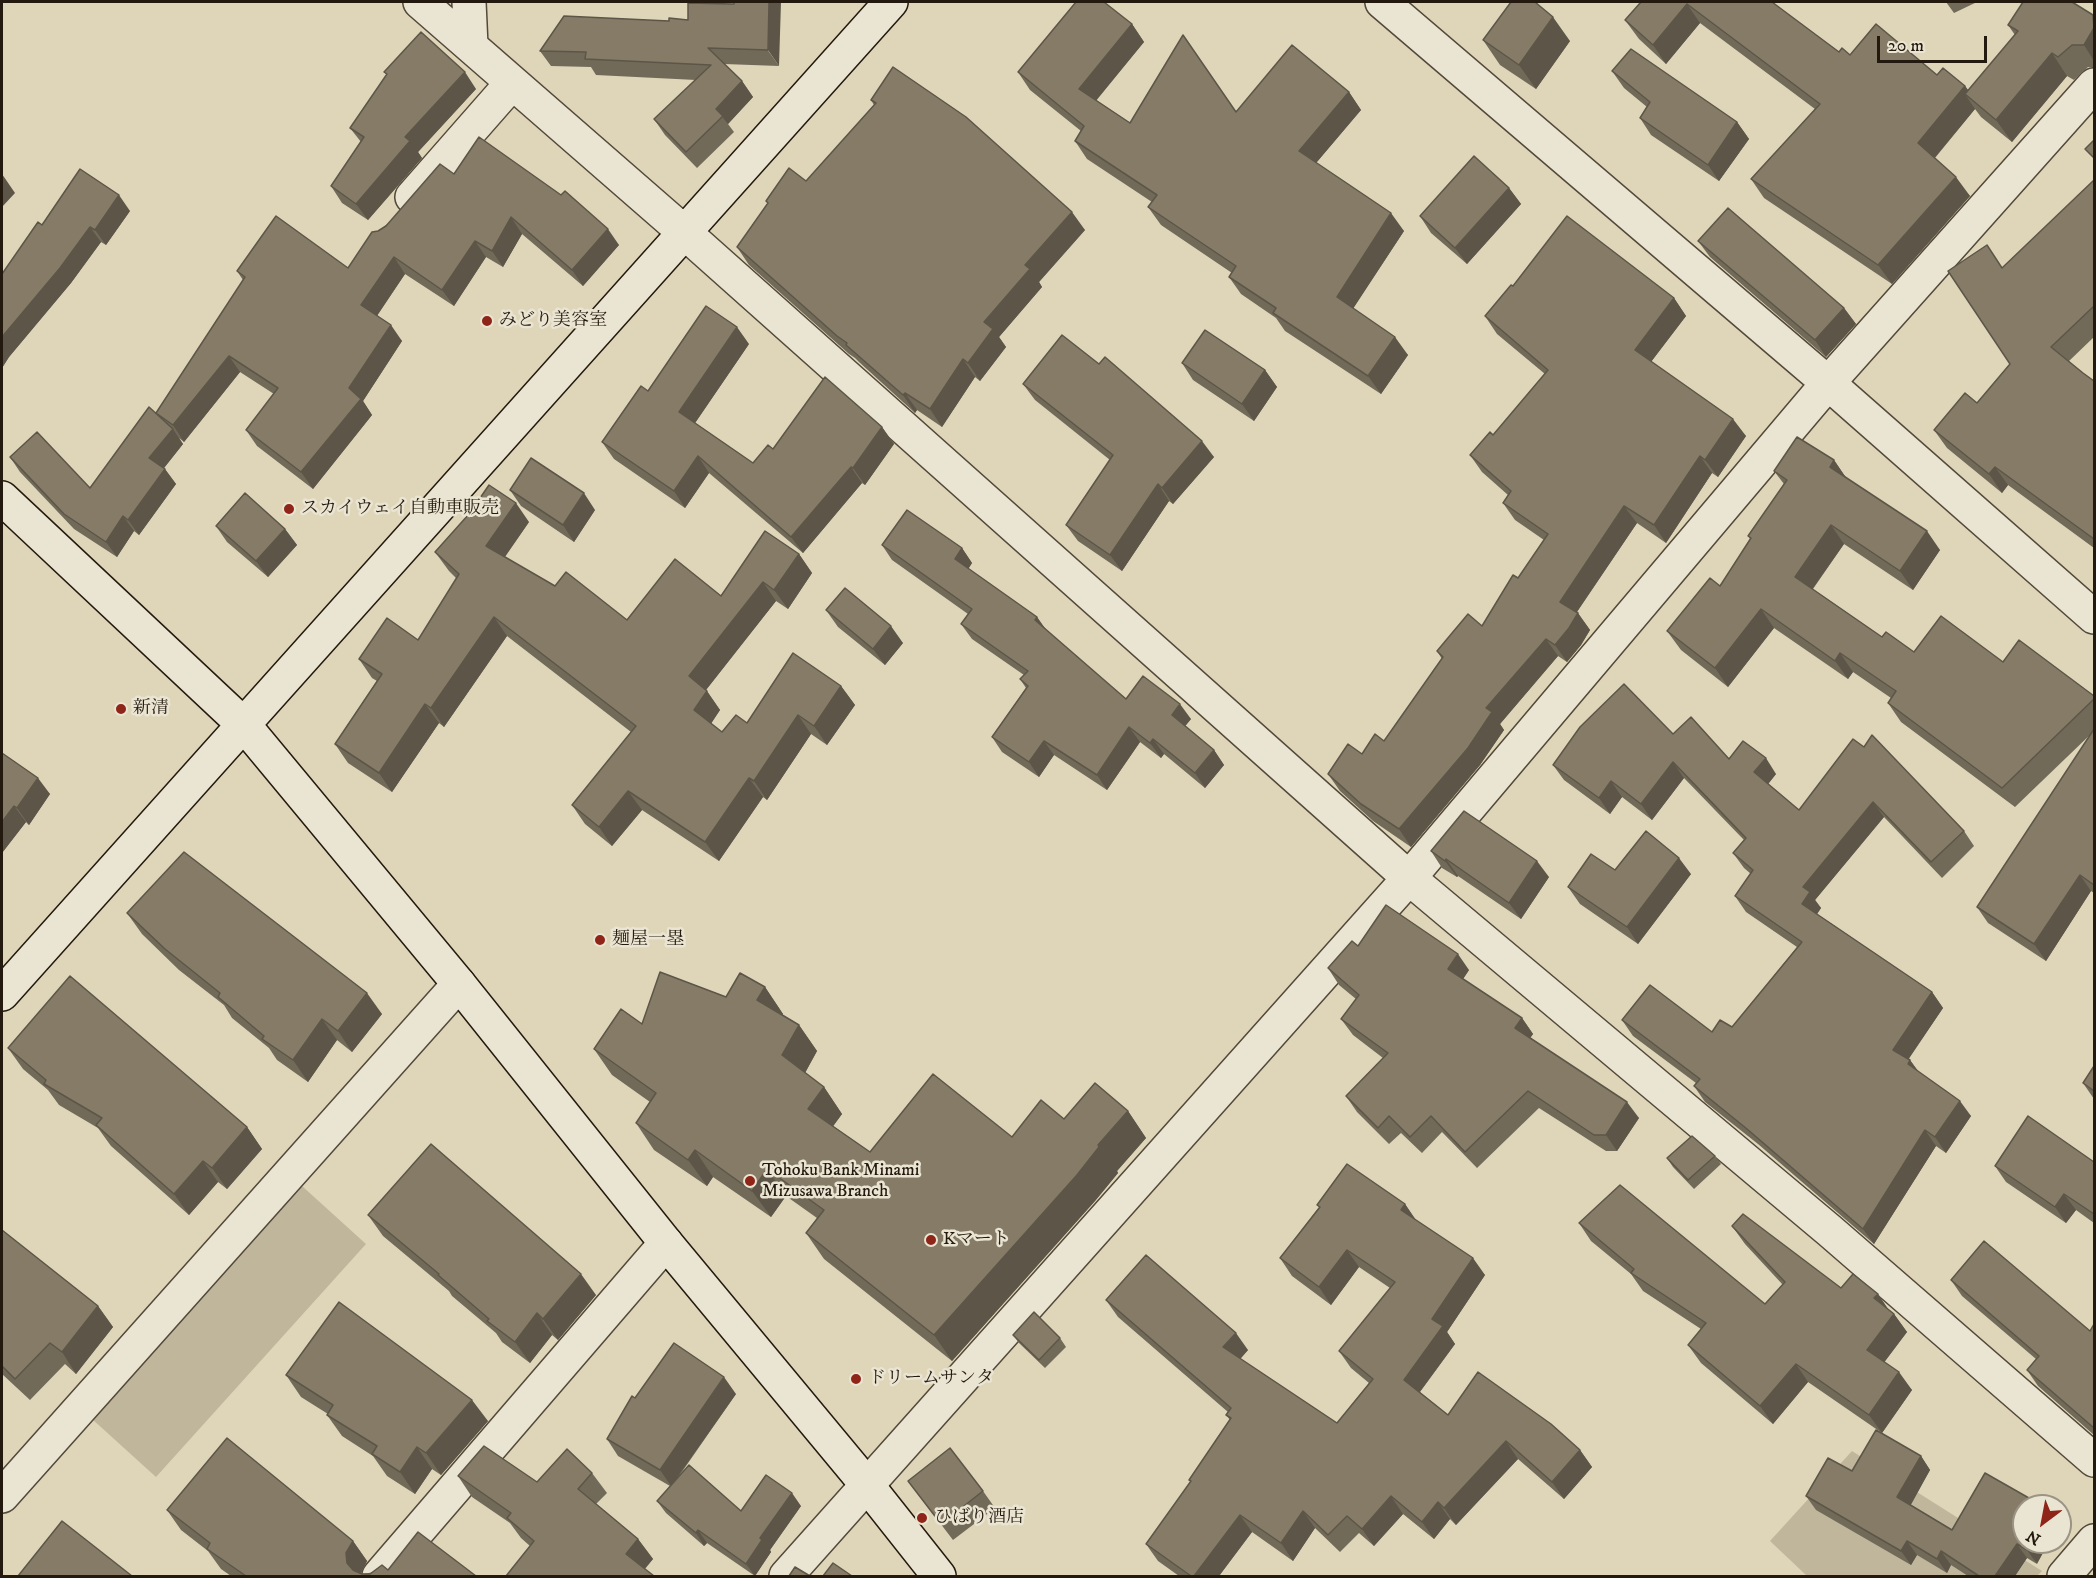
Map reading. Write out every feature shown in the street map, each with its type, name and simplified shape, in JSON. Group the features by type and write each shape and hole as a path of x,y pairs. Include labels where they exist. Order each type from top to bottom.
{"street":[{"path":"420,2 684,232 1409,878 1830,1231 2094,1460"},
{"path":"469,2 471,46"},
{"path":"2,994 891,2"},
{"path":"1382,2 1828,383 2094,617"},
{"path":"391,221 512,83"},
{"path":"786,1576 1409,878 1828,383 2094,85"},
{"path":"2,498 244,725 459,984 666,1243 867,1485 939,1576"},
{"path":"2,1496 459,984"},
{"path":"379,1576 666,1243"},
{"path":"2064,1576 2094,1541"}],"shaded area":[{"path":"302,1186 366,1244 156,1477 92,1419"},
{"path":"1852,1451 2042,1571 2037,1576 1807,1576 1770,1541"}],"building":[{"path":"734,2 769,2 768,50 708,48 742,81 716,109 723,116 686,152 654,119 711,65 585,59 586,52 540,51 564,16 688,20 688,3 734,4"},
{"path":"1076,2 1104,2 1132,24 1079,89 1130,123 1183,35 1236,112 1292,45 1349,92 1299,151 1391,213 1337,297 1395,337 1368,376 1273,313 1276,308 1229,277 1236,266 1148,207 1157,195 1075,141 1084,126 1018,72"},
{"path":"1511,2 1535,2 1553,17 1519,65 1483,40"},
{"path":"1641,2 1772,2 1839,52 1842,48 1850,55 1876,24 1937,75 1943,68 1965,86 1918,143 1956,177 1878,265 1751,179 1820,104 1687,4 1653,45 1625,20"},
{"path":"2023,2 2072,2 2093,15 2094,28 2084,45 2072,45 2058,57 2052,53 1996,120 1965,94 2018,31 2008,25"},
{"path":"421,32 465,72 405,137 410,141 356,204 331,186 364,137 350,128 387,74 384,72"},
{"path":"1631,49 1737,122 1708,165 1640,118 1650,102 1612,71"},
{"path":"893,67 966,117 1072,212 1025,265 1030,269 984,322 993,329 968,363 963,359 930,409 905,393 903,395 737,247 789,168 806,181 876,103 871,100"},
{"path":"479,137 561,195 565,191 608,229 572,270 511,217 492,251 475,241 442,290 394,257 361,305 391,325 349,388 361,399 301,472 246,430 278,388 229,356 173,425 156,413 245,277 237,271 276,216 348,268 372,232 386,226 440,164 454,174"},
{"path":"2094,140 2094,158 2085,149"},
{"path":"1474,156 1509,188 1455,248 1420,216"},
{"path":"80,169 119,195 95,230 90,227 60,268 2,337 2,274 38,222 42,225"},
{"path":"2094,180 2094,306 2051,347 2094,381 2094,539 1995,467 1989,474 1934,430 1965,393 1977,403 2010,364 1948,271 1987,245 2002,268"},
{"path":"1728,208 1844,308 1815,340 1698,241"},
{"path":"1567,216 1674,298 1635,350 1733,419 1705,460 1700,456 1654,525 1624,506 1560,602 1578,613 1569,628 1555,645 1546,639 1486,708 1492,712 1468,748 1399,829 1361,804 1328,774 1348,744 1362,754 1375,734 1384,741 1443,657 1437,651 1468,614 1482,626 1513,575 1518,578 1548,534 1503,503 1511,491 1470,455 1490,432 1493,435 1548,370 1485,316 1511,285 1513,286"},
{"path":"706,306 737,327 679,412 753,463 768,445 773,449 825,377 882,427 853,468 851,467 791,537 698,456 674,491 602,442 641,386 648,391"},
{"path":"1205,330 1265,370 1242,404 1182,363"},
{"path":"1062,335 1099,364 1105,357 1202,441 1162,488 1158,484 1110,555 1066,525 1113,455 1023,384"},
{"path":"149,407 173,429 149,458 165,469 128,520 123,516 106,542 64,514 10,457 37,432 90,488"},
{"path":"1797,437 1834,460 1830,467 1927,531 1900,571 1831,525 1795,577 1882,637 1886,632 1914,652 1941,616 2003,662 2019,640 2094,696 2094,699 2002,788 1888,703 1896,691 1840,653 1835,661 1761,609 1715,668 1667,631 1710,578 1720,586 1751,538 1748,536 1787,480 1774,471"},
{"path":"531,458 584,493 563,525 510,490"},
{"path":"489,485 516,503 486,546 555,586 566,572 627,620 675,559 721,596 765,531 799,554 774,590 763,582 689,676 707,691 694,710 722,732 736,715 747,723 793,653 841,686 814,726 798,715 754,781 749,778 705,842 628,791 599,827 572,805 636,726 494,617 431,708 425,704 379,773 335,744 382,674 359,659 387,618 418,640 459,574 435,552 469,514"},
{"path":"245,493 285,529 256,561 216,526"},
{"path":"907,510 962,548 955,559 1037,617 1035,620 1126,699 1143,676 1180,704 1172,715 1214,750 1195,773 1153,739 1150,743 1129,727 1097,775 1044,741 1029,762 992,737 1028,686 1020,679 1028,671 961,624 972,609 882,545"},
{"path":"845,588 891,626 873,649 826,610"},
{"path":"1624,684 1673,734 1691,717 1729,759 1743,741 1766,758 1754,772 1799,810 1853,739 1864,747 1872,735 1964,831 1931,862 1873,802 1803,887 1810,892 1802,904 1932,992 1893,1050 1910,1060 1908,1064 1960,1101 1935,1137 1925,1130 1863,1229 1694,1086 1700,1079 1622,1020 1650,985 1712,1032 1720,1020 1732,1027 1802,942 1735,896 1753,870 1733,853 1746,838 1673,762 1641,804 1611,781 1599,798 1553,765 1580,727"},
{"path":"2094,729 2094,885 2080,875 2034,944 1977,907"},
{"path":"2,753 38,778 17,808 14,806 2,822"},
{"path":"1464,811 1537,861 1509,903 1431,851"},
{"path":"1646,831 1679,858 1627,927 1568,887 1591,854 1615,870"},
{"path":"184,852 367,993 338,1031 322,1019 293,1060 262,1039 264,1036 218,997 220,993 165,949 127,913"},
{"path":"1386,905 1458,954 1448,969 1522,1018 1515,1028 1627,1102 1606,1135 1594,1135 1528,1091 1465,1152 1431,1116 1410,1137 1389,1116 1378,1128 1346,1096 1388,1053 1341,1019 1359,995 1328,968 1352,941 1358,946"},
{"path":"660,972 726,997 740,973 765,987 757,1000 799,1025 782,1055 824,1087 808,1109 870,1152 933,1074 1012,1137 1041,1100 1064,1119 1095,1083 1128,1111 1098,1145 1099,1147 1077,1175 934,1335 806,1233 824,1210 767,1169 752,1191 695,1150 688,1160 636,1123 656,1093 594,1049 621,1009 642,1024"},
{"path":"70,976 247,1127 212,1168 203,1161 174,1194 96,1125 102,1118 44,1084 46,1080 8,1048"},
{"path":"2094,1066 2094,1091 2083,1083"},
{"path":"2028,1116 2094,1162 2094,1214 2064,1194 2055,1207 1995,1166"},
{"path":"1692,1136 1715,1156 1688,1180 1667,1158"},
{"path":"431,1144 581,1274 543,1319 537,1313 515,1342 487,1321 489,1319 439,1274 368,1215"},
{"path":"1347,1164 1405,1204 1401,1210 1473,1258 1432,1319 1443,1326 1404,1380 1448,1415 1478,1372 1551,1424 1580,1450 1552,1482 1506,1441 1444,1508 1438,1502 1422,1522 1391,1496 1362,1529 1347,1516 1328,1535 1303,1511 1281,1543 1240,1515 1194,1576 1191,1576 1146,1544 1191,1481 1189,1480 1231,1418 1226,1415 1231,1408 1106,1300 1146,1255 1236,1333 1223,1347 1337,1423 1373,1379 1339,1351 1395,1282 1347,1250 1319,1287 1280,1258 1320,1207 1317,1205"},
{"path":"1620,1185 1765,1304 1785,1282 1732,1226 1743,1214 1841,1288 1853,1274 1878,1294 1874,1298 1894,1314 1867,1350 1899,1372 1869,1415 1796,1364 1760,1406 1688,1345 1706,1323 1631,1273 1634,1269 1579,1223"},
{"path":"2,1230 98,1306 62,1352 50,1343 15,1379 2,1366"},
{"path":"1984,1241 2090,1331 2094,1324 2094,1428 2027,1370 2039,1356 1951,1280"},
{"path":"339,1302 472,1400 426,1453 417,1447 400,1472 372,1454 377,1446 327,1415 333,1405 286,1375"},
{"path":"1034,1312 1060,1338 1039,1360 1013,1335"},
{"path":"674,1343 724,1377 660,1470 607,1439 632,1396 635,1398"},
{"path":"1876,1430 1921,1456 1897,1497 1952,1530 1985,1473 2022,1494 2012,1494 2012,1551 1995,1576 1979,1576 1941,1551 1937,1559 1907,1541 1901,1551 1806,1496 1828,1458 1852,1471"},
{"path":"227,1438 353,1541 346,1553 347,1563 353,1570 362,1574 370,1574 382,1565 388,1570 418,1532 476,1576 246,1576 207,1549 210,1543 167,1510"},
{"path":"484,1446 537,1482 567,1449 592,1473 578,1489 638,1539 626,1554 654,1576 506,1576 534,1541 507,1518 511,1513 458,1476"},
{"path":"950,1448 983,1491 941,1524 908,1481"},
{"path":"689,1465 741,1511 766,1475 792,1493 760,1538 762,1540 746,1564 698,1530 696,1533 657,1501"},
{"path":"62,1521 132,1576 18,1576"},
{"path":"833,1563 852,1576 823,1576"},
{"path":"795,1567 810,1576 789,1576"}],"place":[{"name":"みどり美容室","path":"487,321"},
{"name":"スカイウェイ自動車販売","path":"289,509"},
{"name":"新清","path":"121,709"},
{"name":"麺屋一塁","path":"600,940"},
{"name":"Tohoku Bank Minami Mizusawa Branch","path":"750,1181"},
{"name":"Kマート","path":"931,1240"},
{"name":"ドリームサンタ","path":"856,1379"},
{"name":"ひばり酒店","path":"922,1518"}]}
